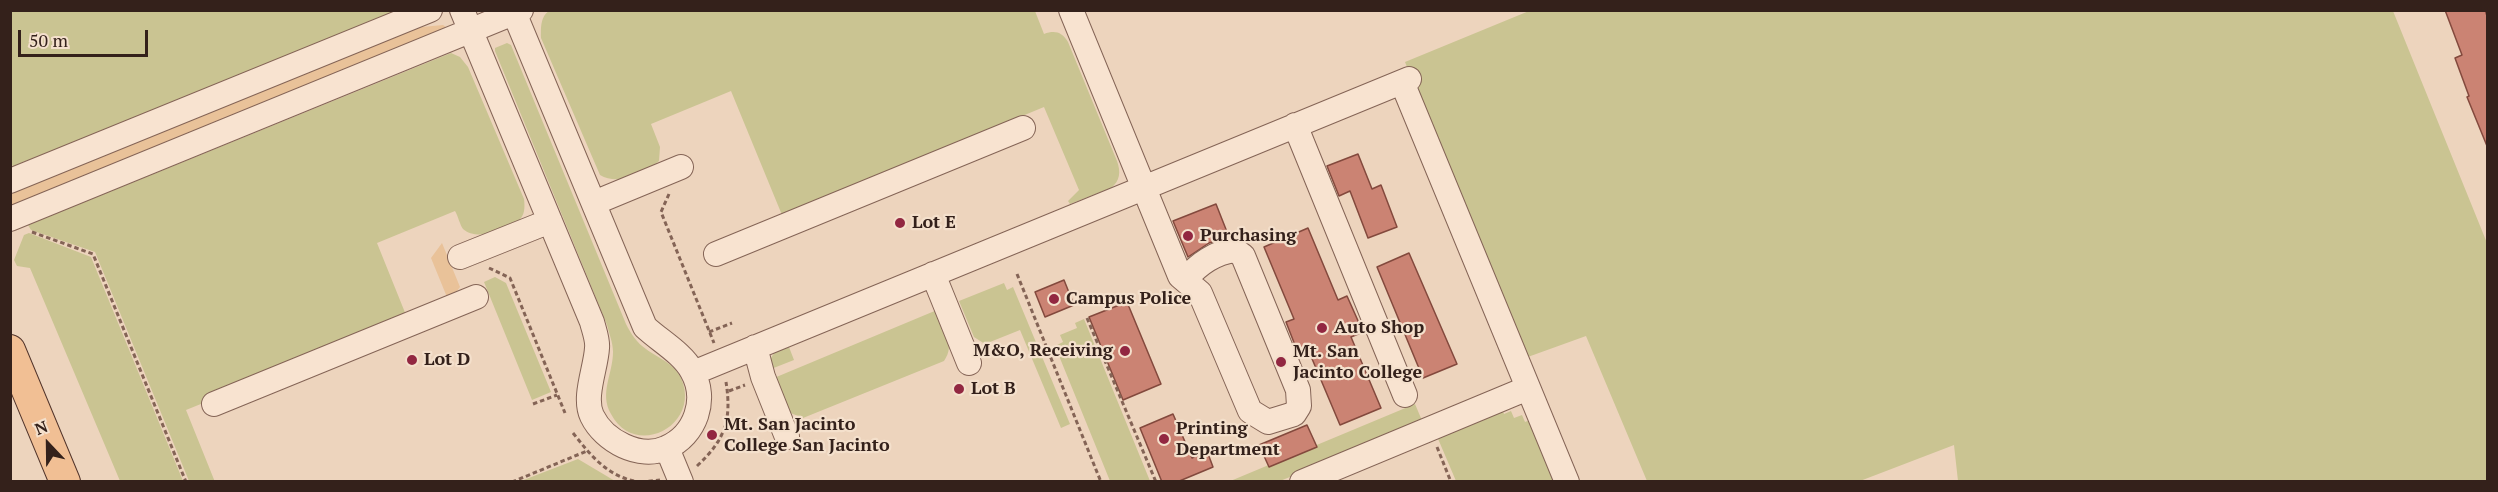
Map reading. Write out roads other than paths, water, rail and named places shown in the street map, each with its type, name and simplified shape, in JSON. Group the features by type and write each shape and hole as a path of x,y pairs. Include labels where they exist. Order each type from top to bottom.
{"main road":[{"path":"10,350 65,482"}],"street":[{"path":"10,181 430,10"},
{"path":"1071,10 1180,276 1200,293 1250,411 1268,422 1293,414 1299,406 1298,390 1243,256 1235,250 1228,251 1201,263 1186,279"},
{"path":"17,224 466,21 516,11 645,327 679,355 693,373 700,396 695,420 683,435 667,448 645,451 627,447 605,434 591,414 590,399 598,346 592,322 466,21"},
{"path":"693,373 1405,80 1567,482"},
{"path":"1295,125 1405,395"},
{"path":"716,254 1023,128"},
{"path":"594,203 681,168"},
{"path":"460,257 550,221"},
{"path":"933,274 969,363"},
{"path":"214,404 476,297"},
{"path":"755,347 763,377 788,436"},
{"path":"1302,482 1528,388"},
{"path":"667,448 681,482"}],"place":[{"name":"Lot E","path":"900,223"},
{"name":"Purchasing","path":"1188,236"},
{"name":"Campus Police","path":"1054,299"},
{"name":"Auto Shop","path":"1322,328"},
{"name":"M&O, Receiving","path":"1125,351"},
{"name":"Lot D","path":"412,360"},
{"name":"Mt. San Jacinto College","path":"1281,362"},
{"name":"Lot B","path":"959,389"},
{"name":"Mt. San Jacinto College San Jacinto","path":"712,435"},
{"name":"Printing Department","path":"1164,439"}]}
